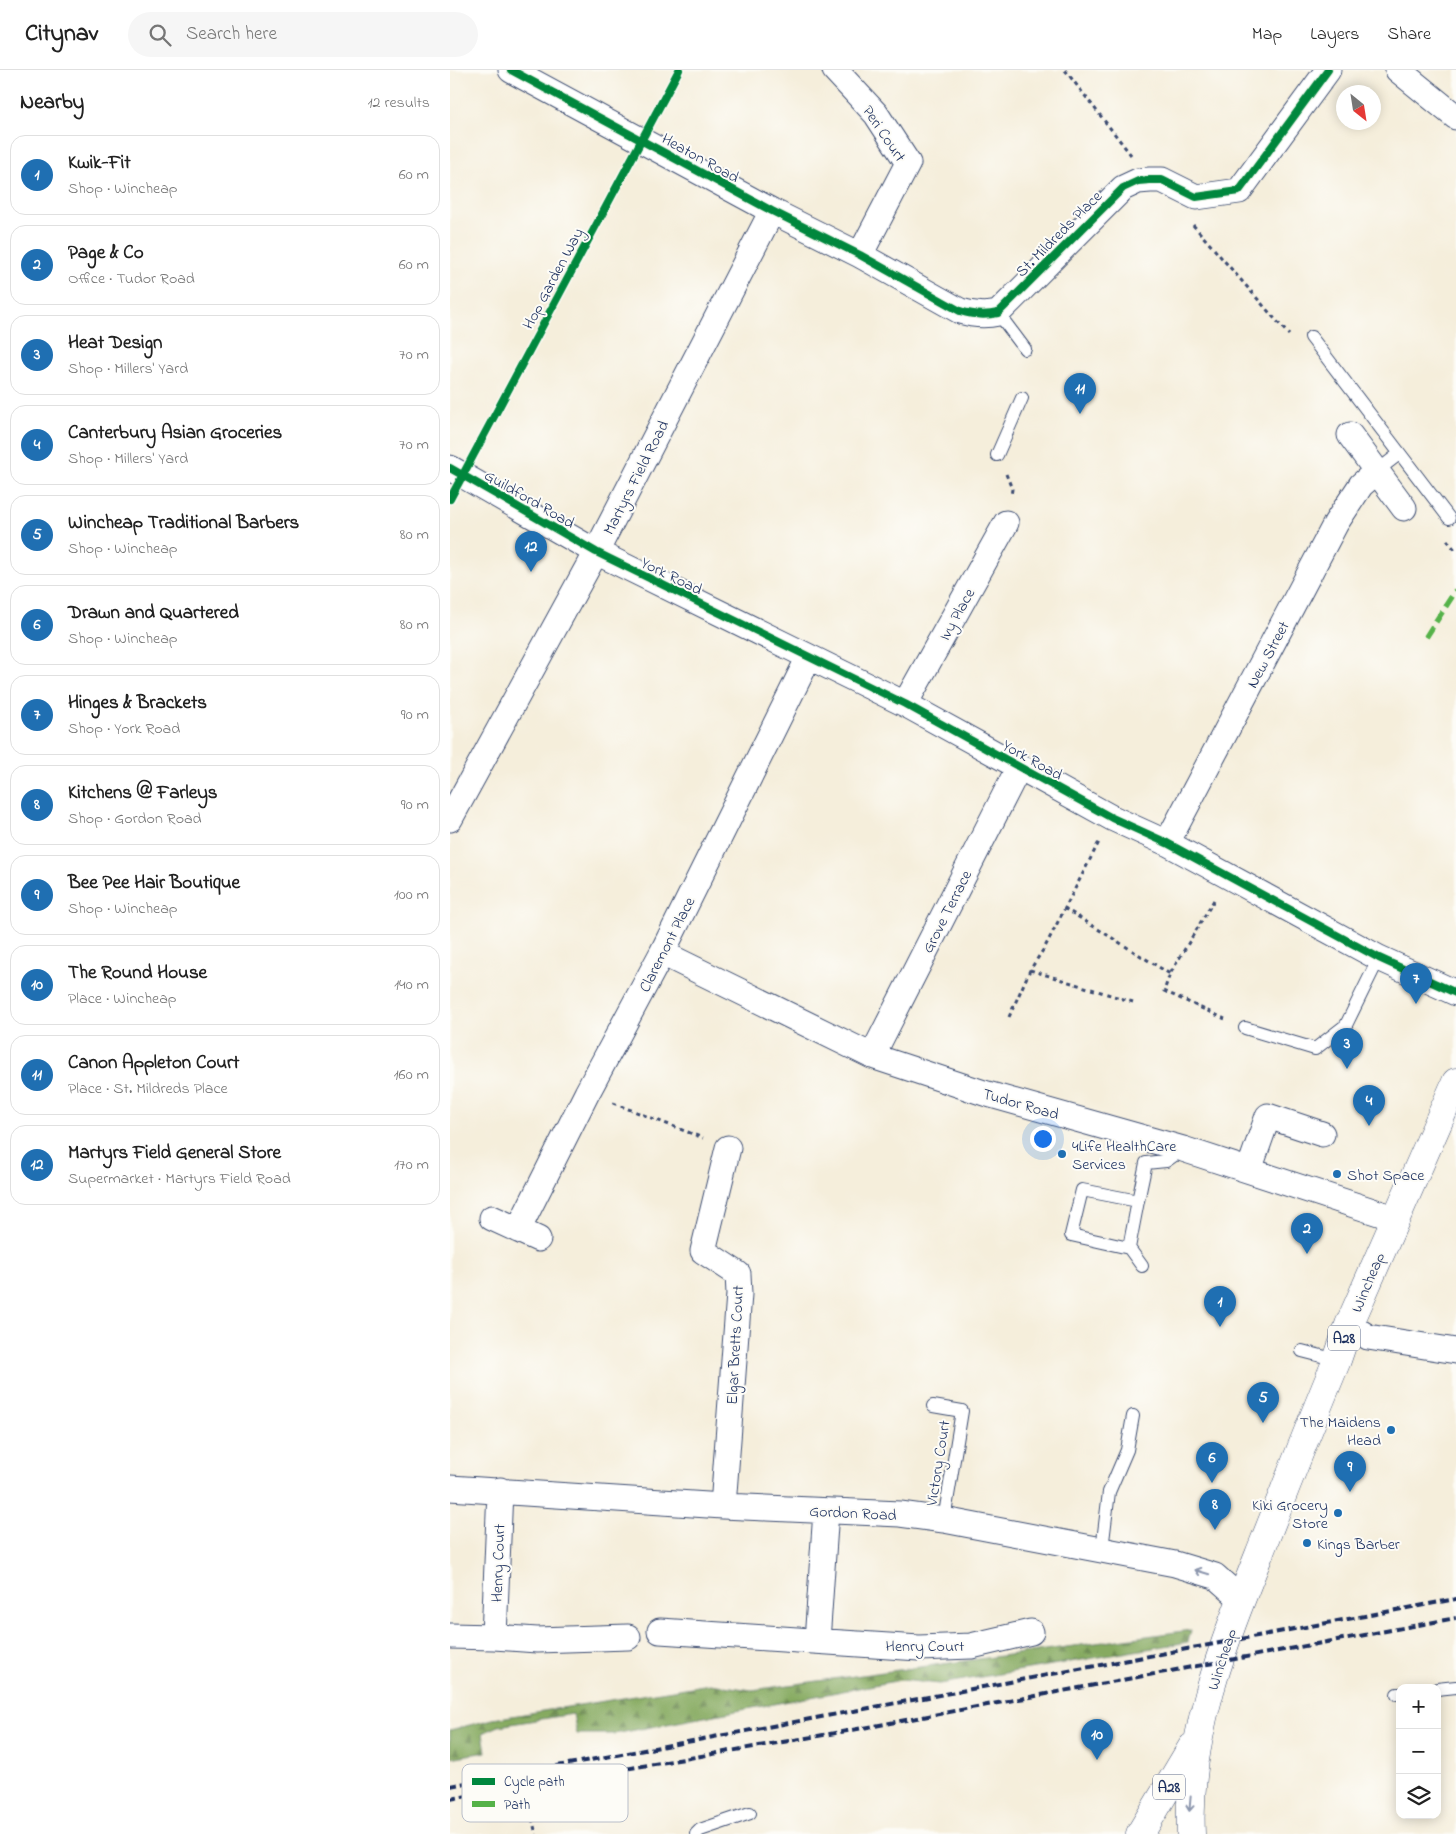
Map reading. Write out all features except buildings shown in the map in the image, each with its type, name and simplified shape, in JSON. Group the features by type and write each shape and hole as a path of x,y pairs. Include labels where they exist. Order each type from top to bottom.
{"highway":[{"name":"Wincheap","path":"1190,1834 1190,1811 1197,1740 1212,1685 1241,1599 1337,1360 1348,1325 1456,1082"},
{"name":"Wincheap","path":"1140,1834 1197,1740"}],"street":[{"name":"Heaton Road","path":"511,70 772,211"},
{"name":"Peri Court","path":"836,70 876,114 908,163 860,255"},
{"name":"St. Mildreds Place","path":"998,313 1123,188 1138,181 1162,180 1196,197 1239,191 1328,70"},
{"path":"1398,70 1456,117"},
{"path":"772,211 860,255 960,311 972,315 998,313"},
{"name":"Martyrs Field Road","path":"450,819 596,552 772,211"},
{"path":"1350,435 1404,508"},
{"name":"Guildford Road","path":"450,468 596,552"},
{"name":"New Street","path":"1167,843 1336,523 1361,485 1377,471"},
{"name":"Ivy Place","path":"905,704 1006,523"},
{"name":"York Road","path":"596,552 905,704 1112,818 1167,843 1379,958 1456,993"},
{"name":"Claremont Place","path":"492,1218 528,1235 587,1093 662,953 808,657"},
{"name":"Grove Terrace","path":"872,1056 1019,767"},
{"name":"Tudor Road","path":"662,953 872,1056 984,1093 1183,1149 1394,1218"},
{"path":"1249,1170 1268,1116 1322,1134"},
{"name":"Elgar Bretts Court","path":"723,1506 739,1294 738,1274 702,1251 728,1148"},
{"path":"1348,1325 1368,1337 1456,1351"},
{"name":"Gordon Road","path":"450,1488 723,1506 900,1514 944,1520 1175,1564 1215,1576 1241,1599"},
{"name":"Henry Court","path":"494,1636 500,1490"},
{"path":"817,1641 826,1511"},
{"name":"Henry Court","path":"660,1631 919,1648 971,1646 1031,1632"},
{"path":"450,1636 494,1636 536,1640 628,1637"}],"lane":[{"path":"998,313 1025,350"},
{"path":"1311,337 1449,518"},
{"path":"997,455 1022,398"},
{"path":"1377,471 1399,454"},
{"path":"1245,1028 1315,1049 1346,1025 1379,958"},
{"path":"1129,1248 1146,1163 1166,1161 1183,1149"},
{"path":"1138,1201 1082,1190 1071,1235 1129,1248 1142,1266"},
{"path":"1302,1351 1337,1360"},
{"name":"Victory Court","path":"933,1406 962,1410 944,1520"},
{"path":"1113,1551 1109,1492 1126,1450 1134,1416"},
{"path":"1441,1689 1456,1687"},
{"path":"687,1834 698,1832 750,1813"}],"path":[{"path":"1065,70 1150,180"},
{"path":"1010,1017 1030,970 1045,947 1112,818"},
{"path":"1228,876 1170,974 1164,991 1245,1028"},
{"path":"1064,908 1170,974"},
{"path":"1030,970 1133,1002"},
{"path":"587,1093 728,1148"}],"green space":[{"path":"1191,1630 1188,1642 940,1684 901,1680 614,1734 577,1734 573,1714 499,1726 483,1733 486,1752 450,1758 450,1730 493,1719 710,1684 752,1690"}],"railway":[{"path":"568,1764 1456,1599"},
{"path":"628,1769 847,1731 1456,1618"},
{"path":"450,1786 462,1784"},
{"path":"450,1799 462,1797"}],"marked path":[{"path":"1426,637 1456,590"}],"cycle path":[{"path":"511,70 772,211 860,255 960,311 984,315 998,313 1123,188 1138,181 1162,180 1196,197 1239,191 1328,70"},
{"name":"Hop Garden Way","path":"450,499 679,70"},
{"path":"450,468 596,552 905,704 1112,818 1167,843 1379,958 1456,993"}],"place":[{"name":"Canon Appleton Court","path":"1080,414"},
{"name":"Martyrs Field General Store","path":"531,572"},
{"name":"Hinges & Brackets","path":"1416,1004"},
{"name":"Heat Design","path":"1347,1069"},
{"name":"Canterbury Asian Groceries","path":"1369,1126"},
{"name":"4Life HealthCare Services","path":"1062,1154"},
{"name":"Shot Space","path":"1337,1174"},
{"name":"Page & Co","path":"1307,1254"},
{"name":"Kwik-Fit","path":"1220,1327"},
{"name":"Wincheap Traditional Barbers","path":"1263,1423"},
{"name":"The Maidens Head","path":"1391,1430"},
{"name":"Drawn and Quartered","path":"1212,1483"},
{"name":"Bee Pee Hair Boutique","path":"1350,1492"},
{"name":"Kiki Grocery Store","path":"1338,1513"},
{"name":"Kitchens @ Farleys","path":"1215,1530"},
{"name":"Kings Barber","path":"1307,1543"},
{"name":"The Round House","path":"1097,1760"}]}
